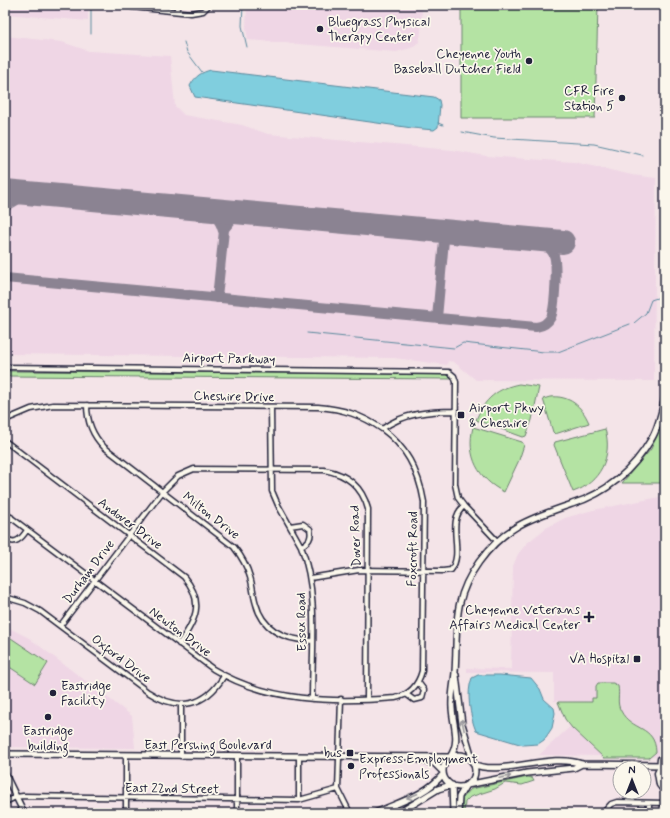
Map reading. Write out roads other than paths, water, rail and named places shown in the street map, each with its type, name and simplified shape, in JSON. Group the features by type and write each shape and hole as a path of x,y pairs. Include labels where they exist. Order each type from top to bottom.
{"main road":[{"path":"375,813 429,789 443,773 444,764 455,749 457,743 452,706 455,672 456,621 463,592 479,562 497,541 516,526 534,516 580,501 606,489 615,482 633,464 653,437 665,398"},
{"path":"455,672 462,724 475,774 458,797 458,813"},
{"name":"East Pershing Boulevard","path":"5,754 411,758 450,757 462,755 473,763 487,769 573,761 582,764 661,766"},
{"name":"East Pershing Boulevard","path":"411,758 434,763 443,773 446,780 452,785 459,787 527,773 574,768 582,764"},
{"path":"5,774 24,813"},
{"path":"399,813 422,800 438,788 452,785 453,813"}],"street":[{"path":"126,5 177,12 198,12 209,5"},
{"path":"177,12 178,5"},
{"name":"Airport Parkway","path":"5,367 440,371 452,373 456,382 456,411"},
{"name":"Cheshire Drive","path":"5,420 20,413 44,406 318,407 342,410 367,419 382,429"},
{"name":"Milton Drive","path":"87,406 89,424 98,441 234,547 248,569 256,605 266,624 285,638 312,641"},
{"name":"Essex Road","path":"271,407 270,469 274,497 301,546 310,578 312,599 312,699"},
{"path":"382,429 391,422 422,412 456,411 456,490 458,498 497,541"},
{"name":"Foxcroft Road","path":"341,699 395,698 406,694 414,700 422,698 424,690 418,682 423,664 424,508 419,480 406,452 382,429"},
{"name":"Andover Drive","path":"5,441 178,572 192,589 196,603 195,617 179,644"},
{"name":"Dover Road","path":"162,491 178,476 194,469 324,470 336,472 355,484 366,500 368,509 367,699"},
{"name":"Durham Drive","path":"60,626 130,536 162,491"},
{"path":"310,578 340,572 368,570 448,571 454,567 456,518 464,506"},
{"name":"Newton Drive","path":"5,513 224,676 240,684 272,694 312,699 341,699"},
{"path":"5,526 11,517"},
{"path":"290,526 303,524 310,529 310,539 301,546"},
{"path":"5,537 10,541 16,541 21,538 27,530"},
{"name":"Oxford Drive","path":"5,597 24,603 40,611 154,696 166,701 181,704 196,702 208,697 224,676"},
{"path":"406,694 418,682"},
{"path":"341,699 341,757 338,763 338,789 350,813"},
{"path":"181,704 181,756"},
{"path":"126,755 126,813"},
{"path":"237,756 237,813"},
{"path":"298,800 299,757"},
{"path":"660,759 665,784"},
{"path":"661,766 657,776 661,789 665,793"},
{"name":"East 22nd Street","path":"5,802 16,797 298,800 338,789"},
{"path":"649,813 650,803"},
{"path":"603,813 611,804 665,803"}],"water":[{"path":"211,70 434,97 439,100 440,105 438,127 434,130 412,128 195,97 190,86 199,75"},
{"path":"478,675 500,675 531,678 540,689 544,699 554,708 555,713 552,728 544,740 538,744 523,745 476,731 472,719 469,690 472,678"}],"waterway":[{"path":"91,5 91,34"},
{"path":"243,5 242,26 247,47"},
{"path":"184,42 187,52 202,72"},
{"path":"438,123 443,125"},
{"path":"462,132 494,138 594,144 642,155"},
{"path":"634,323 646,313 651,300 657,298"},
{"path":"307,333 454,348 463,343 544,352 558,352 630,324"}],"place":[{"name":"Bluegrass Physical Therapy Center","path":"320,29"},
{"name":"Cheyenne Youth Baseball Dutcher Field","path":"529,61"},
{"name":"CFR Fire Station 5","path":"622,98"},
{"name":"Airport Pkwy & Cheshire","path":"461,415"},
{"name":"Cheyenne Veterans Affairs Medical Center","path":"589,617"},
{"name":"VA Hospital","path":"637,659"},
{"name":"Eastridge Facility","path":"53,693"},
{"name":"Eastridge building","path":"48,717"},
{"name":"bus","path":"350,753"},
{"name":"Express Employment Professionals","path":"351,766"}]}
